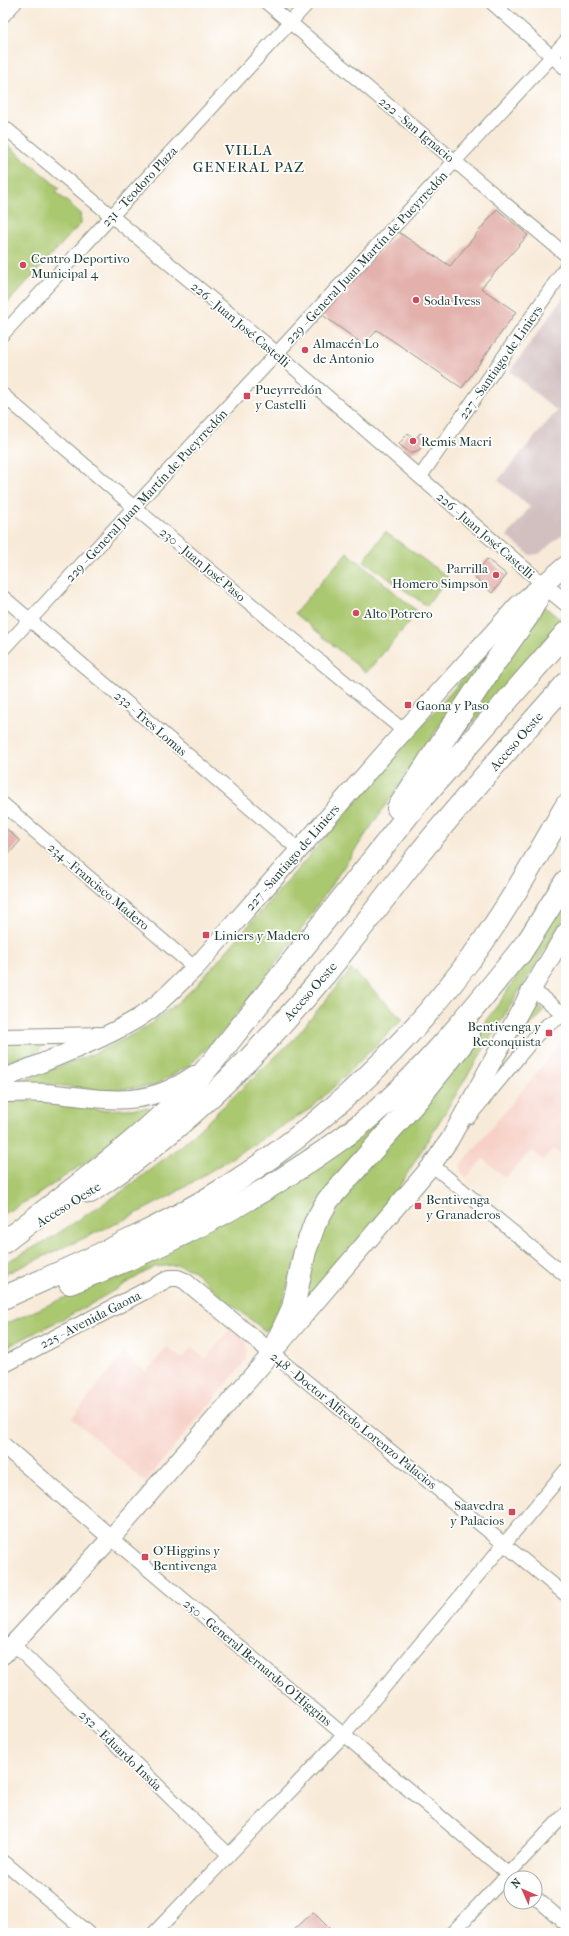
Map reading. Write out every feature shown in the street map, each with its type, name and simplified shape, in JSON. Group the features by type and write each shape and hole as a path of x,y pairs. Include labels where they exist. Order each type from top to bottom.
{"highway":[{"path":"301,951 491,668 527,617 544,585"},
{"path":"4,1242 140,1134 182,1098 215,1059 416,805 566,633"},
{"name":"Acceso Oeste","path":"4,1242 44,1221 103,1183 146,1152 199,1108 254,1054 321,979 420,854 509,748 566,684"},
{"path":"5,1297 88,1260 169,1220 226,1187 327,1114 367,1078 407,1036 475,953 520,885 566,806"},
{"path":"272,1353 293,1308 305,1251 315,1223 328,1200 418,1099 462,1045 497,994 566,881"},
{"path":"5,1297 50,1290 166,1243 222,1214 276,1183 335,1144 373,1114 439,1048 528,941"}],"main road":[{"name":"227 - Santiago de Liniers","path":"3,1079 106,1035 136,1020 166,996 195,968 298,850 518,605 544,585 566,565"},
{"path":"8,1649 112,1538 432,1165 450,1140 532,989 566,932"},
{"path":"3,1093 44,1093 105,1100 157,1095 175,1088 215,1059"}],"street":[{"path":"3,16 15,3"},
{"name":"222 - San Ignacio","path":"267,3 566,255"},
{"name":"231 - Teodoro Plaza","path":"3,334 308,3"},
{"path":"492,3 566,69"},
{"name":"229 - General Juan Martín de Pueyrredón","path":"3,649 566,41"},
{"name":"226 - Juan José Castelli","path":"3,126 276,353 566,603"},
{"name":"227 - Santiago de Liniers","path":"420,477 566,267"},
{"name":"230 - Juan José Paso","path":"3,395 135,508 404,731"},
{"name":"232 - Tres Lomas","path":"3,597 298,850"},
{"name":"234 - Francisco Madero","path":"3,804 195,968"},
{"path":"532,989 557,1009 566,1013"},
{"path":"450,1140 536,1036 547,1025 566,1013"},
{"path":"3,1038 106,1035"},
{"path":"432,1165 566,1276"},
{"name":"225 - Avenida Gaona","path":"3,1365 170,1278 178,1278"},
{"name":"248 - Doctor Alfredo Lorenzo Palacios","path":"178,1278 185,1281 566,1595"},
{"name":"250 - General Bernardo O'Higgins","path":"3,1445 503,1870"},
{"path":"154,1933 344,1735 566,1470"},
{"name":"252 - Eduardo Insúa","path":"8,1649 229,1855"},
{"path":"515,1870 566,1813"},
{"path":"3,1861 88,1933"},
{"path":"452,1933 503,1883"},
{"path":"543,1904 566,1924"}],"shaded area":[{"path":"566,294 566,531 539,554 530,555 507,536 530,507 498,480 557,411 510,371"},
{"path":"566,1037 566,1158 554,1149 543,1160 532,1150 505,1178 483,1159 467,1177 461,1173 461,1165"},
{"path":"232,1326 246,1341 247,1359 145,1482 72,1418 124,1353 146,1372 167,1347 182,1359 192,1348 206,1359"}],"green space":[{"name":"Centro Deportivo Municipal 4","path":"3,141 59,188 56,192 80,213 81,223 3,308"},
{"path":"385,532 448,577 427,606 364,561"},
{"name":"Alto Potrero","path":"347,552 418,612 366,673 295,613"},
{"path":"544,606 562,621 444,755"},
{"path":"518,615 455,703 294,940 227,1027 189,1066 153,1086 105,1091 30,1082 3,1087 96,1052 136,1033 163,1014 197,985"},
{"path":"566,900 566,915 385,1210 307,1297 310,1268 325,1218 459,1056 500,1002"},
{"path":"351,969 403,1019 313,1107 172,1195 126,1219 3,1275 3,1264 51,1238 124,1190 188,1140 295,1038"},
{"path":"536,1000 543,1010 541,1015 523,1032 520,1030"},
{"path":"43,1041 44,1045 39,1050 3,1064 3,1042"},
{"path":"458,1042 309,1225 274,1325 265,1331 214,1290 194,1271 178,1265 154,1267 84,1308 3,1349 3,1325 166,1253"},
{"path":"48,1100 99,1110 149,1108 151,1110 110,1146 34,1197 3,1214 3,1102"}],"building":[{"name":"Soda Ivess","path":"497,209 528,235 481,288 516,312 462,388 377,330 364,345 321,314 398,232 450,266"},
{"name":"Remis Macri","path":"408,433 416,439 420,433 428,439 419,450 410,453 399,444"},
{"path":"487,559 507,575 492,593 473,576"},
{"path":"3,826 20,841 3,861"},
{"path":"313,1912 334,1933 291,1933"}],"place":[{"name":"Centro Deportivo Municipal 4","path":"23,265"},
{"name":"Soda Ivess","path":"416,300"},
{"name":"Almacén Lo de Antonio","path":"305,350"},
{"name":"Pueyrredón y Castelli","path":"247,396"},
{"name":"Remis Macri","path":"413,441"},
{"name":"Parrilla Homero Simpson","path":"496,575"},
{"name":"Alto Potrero","path":"356,613"},
{"name":"Gaona y Paso","path":"408,705"},
{"name":"Liniers y Madero","path":"206,935"},
{"name":"Bentivenga y Reconquista","path":"549,1033"},
{"name":"Bentivenga y Granaderos","path":"418,1206"},
{"name":"Saavedra y Palacios","path":"512,1512"},
{"name":"O'Higgins y Bentivenga","path":"145,1557"}],"district":[{"name":"VILLA GENERAL PAZ","path":"249,158"}]}
